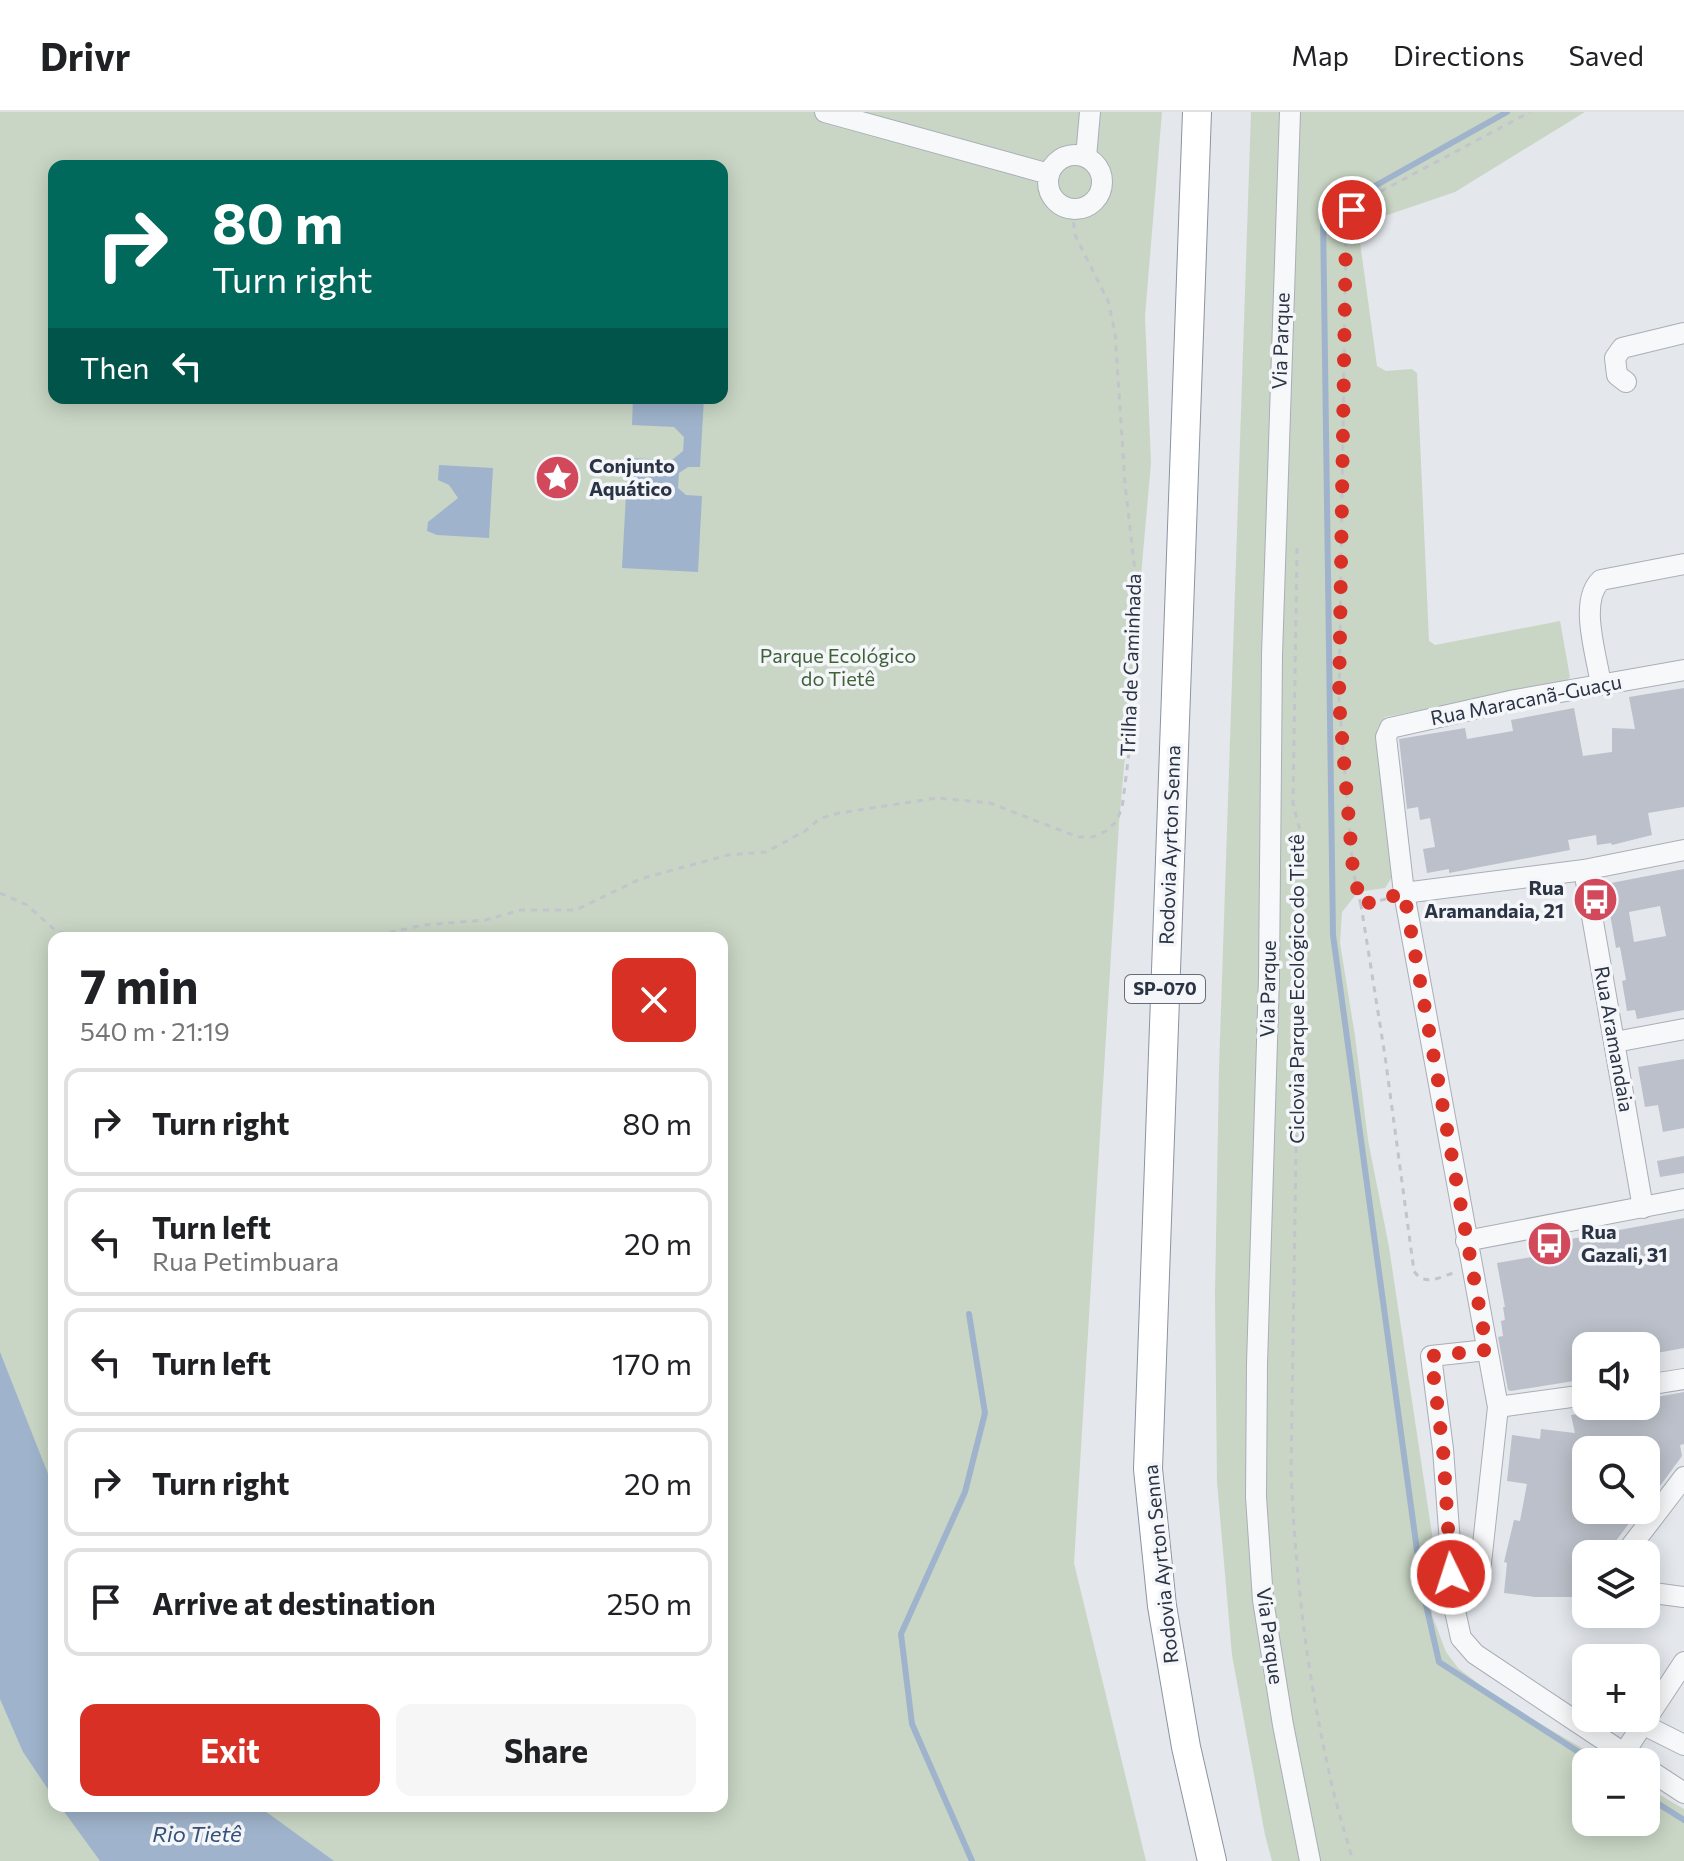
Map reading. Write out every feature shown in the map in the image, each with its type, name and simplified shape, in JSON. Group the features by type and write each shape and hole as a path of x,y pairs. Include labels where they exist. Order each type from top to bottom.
{"highway":[{"name":"Rodovia Ayrton Senna","path":"1197,112 1148,1469 1162,1606 1186,1747 1212,1861"}],"street":[{"path":"825,112 1049,174"},
{"path":"1086,157 1090,112"},
{"name":"Via Parque","path":"1290,112 1272,655 1269,977 1257,1349 1256,1497 1263,1600 1310,1861"},
{"path":"1071,155 1086,157 1100,170 1102,189 1091,205 1072,210 1057,204 1048,190 1049,174 1057,161 1071,155"},
{"path":"1626,382 1617,375 1615,358 1622,348 1684,333"},
{"path":"1601,685 1588,606 1594,586 1601,580 1684,564"},
{"name":"Rua Maracanã-Guaçu","path":"1404,893 1387,732 1394,727 1515,700 1684,670"},
{"path":"1481,1563 1498,1407 1404,893 1584,870 1684,850"},
{"name":"Rua Aramandaia","path":"1584,870 1643,1208"},
{"path":"1615,1042 1684,1029"},
{"path":"1466,1241 1684,1199"},
{"path":"1487,1350 1431,1356 1443,1449 1455,1611 1461,1638 1475,1654 1615,1748"},
{"path":"1660,1383 1684,1379"},
{"path":"1498,1407 1572,1397"},
{"path":"1636,1540 1684,1477"},
{"path":"1660,1594 1684,1597"},
{"path":"1660,1697 1684,1662"},
{"path":"1658,1732 1684,1745"},
{"path":"1660,1777 1684,1793"}],"path":[{"path":"1471,1268 1426,1281 1419,1279 1414,1271 1385,1056 1353,870 1339,701 1346,229 1352,210 1359,203 1530,112"},
{"name":"Trilha de Caminhada","path":"392,932 423,925 485,920 521,910 576,910 640,879 728,855 766,852 805,831 819,819 839,813 937,798 990,803 1078,837 1093,837 1116,822 1122,808 1132,730 1136,580 1125,484 1115,332 1108,301 1075,235 1072,210"},
{"name":"Ciclovia Parque Ecológico do Tietê","path":"1297,549 1293,803 1301,835 1291,1470 1295,1558 1310,1671 1328,1768 1353,1861"},
{"path":"0,893 27,905 61,932"},
{"path":"1361,905 1404,893"}],"green space":[{"name":"Parque Ecológico do Tietê","path":"0,112 1162,112 1145,316 1151,463 1119,823 1074,1563 1146,1861 0,1861"},
{"path":"1251,112 1585,112 1455,192 1364,223 1359,235 1377,366 1386,371 1412,369 1417,373 1429,641 1435,645 1560,621 1570,677 1566,682 1385,717 1377,729 1378,753 1394,874 1385,888 1358,892 1342,912 1340,943 1368,1140 1389,1247 1433,1541 1432,1615 1446,1652 1458,1668 1501,1701 1582,1748 1572,1748 1572,1836 1660,1836 1660,1795 1684,1809 1684,1861 1272,1861 1232,1655 1217,1482 1215,1295 1219,1069"}],"water":[{"path":"633,404 704,404 700,467 688,467 679,473 678,488 686,495 702,496 698,572 622,568 628,458 672,460 683,451 684,437 674,427 632,425"},
{"path":"439,465 493,468 489,538 437,535 427,531 428,522 458,498 449,485 438,480"},
{"path":"0,1352 48,1474 48,1789 23,1752 0,1699"},
{"name":"Rio Tietê","path":"64,1812 266,1812 334,1861 100,1861"}],"building":[{"path":"1684,688 1684,807 1648,813 1652,835 1612,845 1597,845 1596,835 1568,840 1570,850 1449,873 1449,869 1427,873 1423,849 1435,847 1430,818 1420,820 1418,807 1407,809 1399,739 1465,728 1467,739 1513,731 1511,720 1574,708 1583,756 1612,752 1612,728 1635,729 1629,697"},
{"path":"1684,869 1684,1010 1637,1019 1635,1010 1627,1011 1622,981 1626,980 1620,947 1616,948 1606,891 1611,883","holes":["1660,906 1666,936 1634,942 1629,912"]},
{"path":"1684,1059 1684,1128 1663,1132 1658,1105 1645,1107 1638,1067"},
{"path":"1684,1156 1684,1173 1660,1177 1657,1161"},
{"path":"1684,1218 1684,1348 1660,1352 1660,1332 1572,1332 1572,1381 1508,1390 1498,1337 1503,1336 1501,1321 1505,1320 1505,1307 1497,1263 1532,1257 1530,1248"},
{"path":"1684,1392 1682,1456 1660,1486 1660,1436 1572,1436 1572,1524 1628,1524 1616,1540 1572,1540 1572,1597 1504,1593 1507,1563 1504,1562 1514,1520 1520,1521 1527,1484 1507,1481 1512,1435 1540,1439 1541,1429 1575,1433 1572,1420 1660,1420 1660,1396"}],"waterway":[{"path":"1507,112 1323,215 1333,935 1422,1587 1439,1662 1572,1748"},
{"path":"969,1314 985,1413 965,1492 901,1634 912,1724 972,1861"},
{"path":"1660,1805 1684,1820"}],"place":[{"name":"Conjunto Aquático","path":"558,478"},
{"name":"Rua Aramandaia, 21","path":"1595,899"},
{"name":"Rua Gazali, 31","path":"1550,1244"}],"route":[{"path":"1352,210 1346,229 1339,701 1353,870 1361,905 1404,893 1487,1350 1431,1356 1443,1449 1451,1574"}]}
